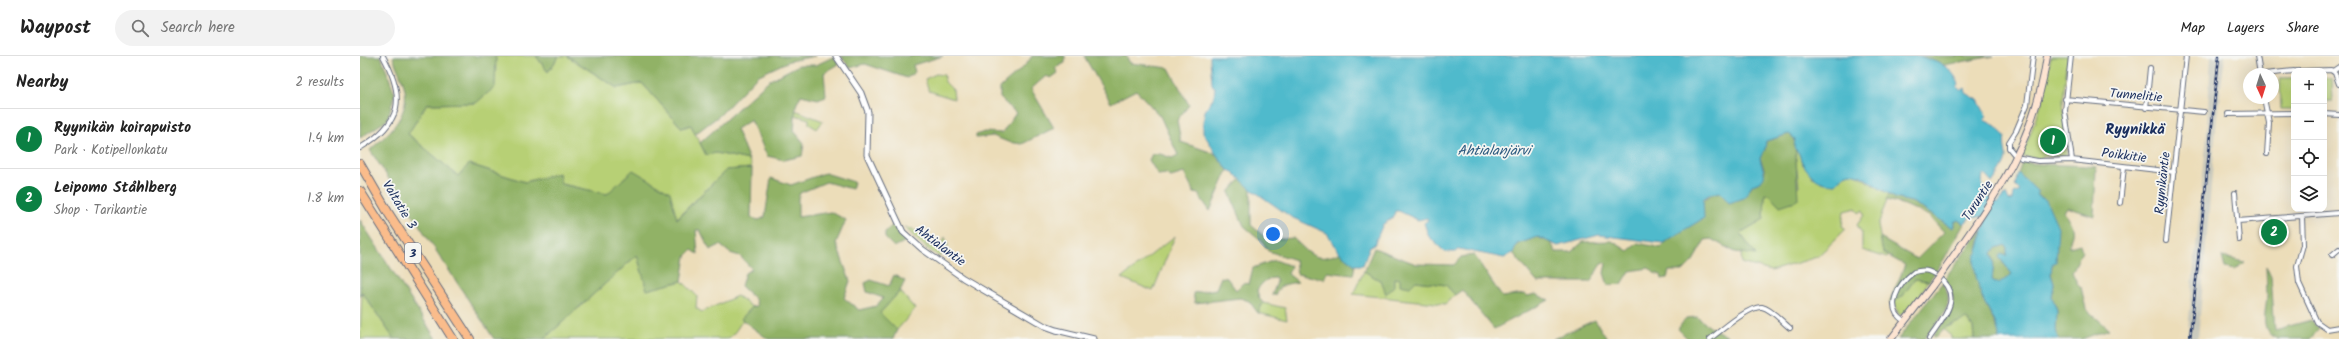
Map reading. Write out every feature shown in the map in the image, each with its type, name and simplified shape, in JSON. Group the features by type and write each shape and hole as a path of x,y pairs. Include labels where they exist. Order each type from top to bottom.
{"highway":[{"name":"Valtatie 3","path":"360,164 389,214 470,339"},
{"name":"Valtatie 3","path":"360,191 453,339"}],"main road":[{"name":"Turuntie","path":"1891,339 1943,271 1996,195 2020,150 2034,113 2047,56"}],"street":[{"path":"360,148 388,127 397,102 393,74 383,56"},
{"name":"Ahtialantie","path":"836,56 861,93 868,112 867,155 903,232 922,249 963,278 1045,326 1092,339"},
{"path":"2014,154 2009,148 2009,142 2016,131 2027,104 2034,56"},
{"path":"2071,56 2065,99 2065,124 2072,160"},
{"name":"Ryynikäntie","path":"2166,241 2186,56"},
{"path":"2257,56 2259,68"},
{"path":"2327,71 2334,71 2339,67"},
{"path":"2146,108 2150,68"},
{"path":"2279,72 2291,71"},
{"path":"2334,71 2339,84"},
{"name":"Tunnelitie","path":"2065,99 2146,108 2204,112"},
{"path":"2266,104 2269,123 2267,154"},
{"path":"2228,114 2291,113"},
{"path":"2327,114 2339,115"},
{"name":"Poikkitie","path":"2021,158 2038,161 2072,160 2174,172"},
{"path":"2120,203 2124,167"},
{"path":"2235,193 2239,240"},
{"path":"2238,221 2339,213"},
{"path":"2302,216 2303,245 2297,266 2299,282 2314,320 2327,329 2339,327"},
{"path":"2332,255 2339,249"},
{"path":"1904,321 1896,316 1894,309 1898,291 1914,272 1920,270 1928,271 1944,282 1951,297 1948,311 1929,339"},
{"path":"1710,339 1745,313 1758,307 1765,308 1790,328"}],"shaded area":[{"path":"2211,56 2225,56 2217,116 2198,339 2187,339 2206,145"}],"green space":[{"path":"360,56 381,56 395,94 387,120 360,138"},
{"path":"494,56 536,56 548,72 559,56 567,56 617,88 642,83 682,128 691,125 706,155 716,153 749,160 752,168 726,170 676,219 607,194 561,184 559,173 525,182 469,164 458,176 408,134 427,104 476,103 496,58"},
{"path":"494,56 496,58 495,87 476,103 427,104 408,134 458,176 469,164 525,182 559,173 561,184 607,194 633,170 670,192 677,219 726,170 752,168 751,218 759,220 765,217 771,178 791,185 825,173 854,182 852,189 826,182 800,193 798,198 798,217 831,212 846,220 836,243 850,281 844,298 859,310 876,306 883,298 867,292 865,283 871,280 889,286 894,275 905,281 900,291 880,313 897,330 893,339 768,339 741,319 752,307 757,306 755,299 741,286 745,273 752,269 740,256 730,253 720,245 710,250 700,230 696,230 698,254 692,250 686,256 682,281 647,290 637,255 544,339 494,339 370,150 384,138 396,124 404,109 405,90 393,57"},
{"path":"536,56 559,56 548,72"},
{"path":"567,56 815,56 789,61 757,76 720,115 695,134 691,125 682,128 642,83 617,88"},
{"path":"841,56 943,56 913,65 915,72 907,78 865,64 850,68"},
{"path":"1032,56 1065,56 1065,63 1055,68 1058,73 1051,78 1046,76 1031,89 1054,128 1022,144 1008,142 993,136 976,138 976,135 984,132 1002,133 1016,113 1000,98 1000,88 1021,69"},
{"path":"1084,56 1126,56 1130,63 1169,68 1189,105 1177,120 1181,142 1216,154 1228,170 1210,211 1198,194 1194,193 1184,173 1171,177 1166,174 1158,175 1149,160 1152,154 1160,154 1172,158 1178,155 1160,116 1136,90 1111,103"},
{"path":"1919,56 1994,56 1944,65"},
{"path":"2051,56 2068,56 2063,100 2067,153 2063,156 2043,156 2041,159 2022,156 2041,104"},
{"path":"833,57 839,64 824,73 826,96 818,99 801,95 796,105 794,131 804,143 802,156 784,160 767,156 751,120 736,129 749,160 716,153 706,155 700,143 768,81 799,65 816,65"},
{"path":"936,74 944,75 945,82 953,90 954,99 929,91 925,79"},
{"path":"2280,78 2291,78 2291,109 2281,109"},
{"path":"2327,78 2332,78 2333,102 2327,102"},
{"path":"795,110 823,121 817,129 809,124 809,119 795,115"},
{"path":"1789,134 1795,139 1798,200 1780,206 1769,194 1765,194 1764,219 1740,233 1756,255 1735,252 1711,239 1705,240 1693,261 1683,271 1669,271 1667,278 1662,279 1661,275 1654,273 1649,268 1630,271 1622,284 1608,285 1604,273 1606,264 1604,262 1590,282 1537,282 1513,253 1517,244 1538,237 1551,243 1556,252 1571,252 1583,242 1612,241 1628,251 1638,243 1661,248 1665,242 1690,224 1706,198 1720,192 1725,196 1744,198 1752,185 1758,183 1765,171 1760,158 1765,149 1766,141"},
{"path":"1794,148 1812,177 1836,184 1846,174 1851,173 1859,176 1889,194 1878,225 1883,253 1889,256 1887,258 1862,250 1862,233 1857,225 1864,215 1863,210 1859,213 1856,208 1844,211 1842,226 1846,229 1817,257 1771,271 1742,263 1741,253 1755,254 1740,233 1764,219 1765,194 1799,186"},
{"path":"2022,162 2096,167 2094,216 2067,207 2064,212 2072,228 2070,247 2080,244 2082,251 2072,272 2077,283 2081,287 2086,309 2109,329 2082,339 2058,339 2056,330 2057,310 2052,297 2054,284 2051,274 2052,263 2043,198 2038,196 2037,191 2018,174"},
{"path":"1241,179 1251,189 1251,225 1268,240 1293,238 1309,253 1319,257 1332,256 1340,253 1355,265 1353,275 1327,272 1324,279 1297,274 1295,260 1268,251 1262,241 1244,226 1229,192"},
{"path":"1889,194 1895,198 1912,202 1951,227 1954,226 1954,222 1958,220 1964,224 1943,261 1929,281 1915,279 1902,297 1889,303 1905,265 1883,253 1880,238 1917,259 1944,232 1929,216 1905,205 1886,200"},
{"path":"360,220 436,339 394,339 362,292 360,295"},
{"path":"893,225 906,241 894,247 885,238 885,232"},
{"path":"904,227 930,236 926,245 940,249 945,237 948,246 940,257 925,247"},
{"path":"1982,230 1978,252 1975,256 1982,297 1999,332 1999,339 1974,339 1973,327 1967,319 1946,327 1936,338 1933,336 1947,316 1953,302 1953,295 1944,279"},
{"path":"1175,236 1153,291 1122,278"},
{"path":"2005,245 2007,247 2007,254 1999,257 2012,274 1999,284 1992,280 1994,261 1992,253 1996,248"},
{"path":"1374,248 1416,264 1454,265 1461,257 1474,255 1502,297 1525,294 1528,296 1535,294 1549,300 1494,329 1462,290 1455,295 1446,285 1416,281 1410,287 1400,285 1400,279 1394,278 1394,286 1386,294 1381,281 1364,271"},
{"path":"637,255 647,289 682,281 697,296 696,308 702,312 737,296 752,307 735,332 728,339 544,339"},
{"path":"2222,257 2245,262 2234,270 2225,268"},
{"path":"1275,260 1291,266 1288,274 1298,282 1284,285 1275,295 1272,295 1277,282 1275,278 1264,281 1257,290 1259,298 1263,303 1258,313 1249,301 1240,298 1195,303 1193,293 1216,289 1221,277 1227,278 1236,290 1243,283 1249,284 1253,268"},
{"path":"2266,266 2271,277 2275,330 2311,320 2319,329 2310,339 2278,339 2271,336 2267,331 2265,326 2267,295"},
{"path":"1364,271 1381,281 1394,278 1446,285 1455,295 1445,304 1353,294"},
{"path":"1915,279 1929,281 1908,311 1899,315 1895,306 1895,301 1902,297"},
{"path":"1942,283 1947,290 1948,298 1947,305 1940,320 1924,339 1898,339"},
{"path":"900,291 915,309 897,330 880,313"},
{"path":"362,292 394,339 360,339"},
{"path":"1263,303 1285,308 1287,320 1258,313"},
{"path":"1697,317 1710,327 1732,339 1688,339 1678,329 1686,318"},
{"path":"1967,318 1973,327 1974,339 1951,339 1951,336 1943,329"},
{"path":"1595,320 1607,339 1553,339"}],"water":[{"name":"Ahtialanjärvi","path":"1210,56 1919,56 1943,65 1952,72 1959,84 1957,87 1962,90 1965,88 1966,93 1978,100 1987,117 1984,120 1996,126 2005,137 2004,143 2006,157 2002,168 1992,183 1984,174 1982,180 1988,197 1993,198 1998,203 2006,194 2009,201 2013,200 2014,194 2020,191 2015,186 2018,173 2037,191 2038,196 2046,200 2058,227 2056,262 2052,263 2051,274 2054,284 2052,297 2057,310 2056,330 2058,339 1999,339 1998,329 1983,299 1975,272 1975,256 1979,250 1986,223 1983,217 1971,216 1964,224 1958,220 1954,222 1953,228 1912,202 1895,198 1860,175 1850,173 1844,175 1836,184 1820,181 1810,173 1803,164 1798,152 1794,148 1795,139 1789,134 1766,141 1765,149 1760,158 1764,171 1764,177 1758,183 1752,185 1744,198 1729,203 1720,192 1710,194 1703,199 1704,218 1663,243 1599,235 1558,246 1538,237 1517,244 1513,253 1504,258 1459,249 1455,252 1445,252 1429,237 1424,223 1428,220 1427,218 1418,220 1399,211 1395,211 1393,218 1383,224 1374,245 1370,246 1363,265 1355,265 1340,253 1327,233 1291,217 1251,189 1233,172 1228,170 1216,154 1203,132 1205,111 1214,97 1215,87 1212,85","holes":["2005,245 2007,247 2006,256 2001,254 1999,257 2012,274 1999,284 1992,280 1994,261 1992,253 1996,248"]}],"railway":[{"path":"2190,339 2219,56"}],"place":[{"name":"Ryynikän koirapuisto","path":"2053,141"},
{"name":"Leipomo Ståhlberg","path":"2274,232"}],"district":[{"name":"Ryynikkä","path":"2135,130"}]}
